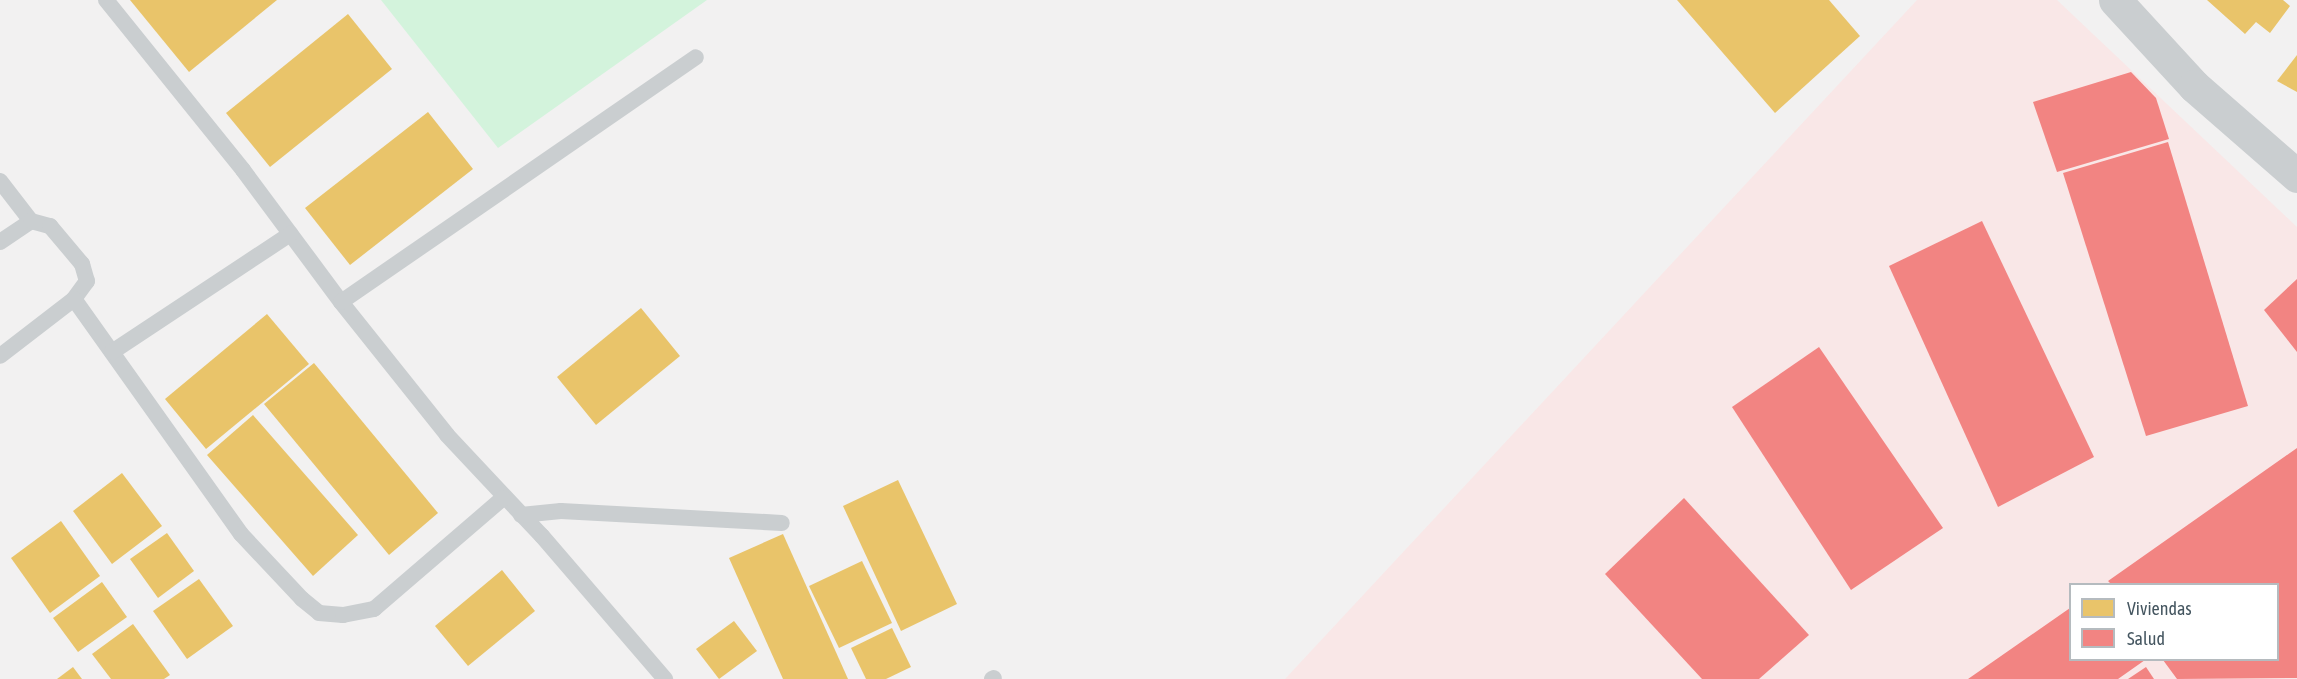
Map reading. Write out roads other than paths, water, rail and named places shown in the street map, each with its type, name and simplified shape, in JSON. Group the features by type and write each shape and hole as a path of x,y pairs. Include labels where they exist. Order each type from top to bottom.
{"street":[{"path":"2115,0 2194,86 2297,176"}],"lane":[{"path":"106,0 243,170 341,302 447,435 521,515 665,679"},
{"path":"341,302 696,57"},
{"path":"0,181 31,221 50,226 82,264 87,281 74,299 0,356"},
{"path":"0,242 31,221"},
{"path":"112,352 290,234"},
{"path":"74,299 241,534 302,599 319,613 343,615 374,609 503,498"},
{"path":"521,515 561,511 782,523"}]}
